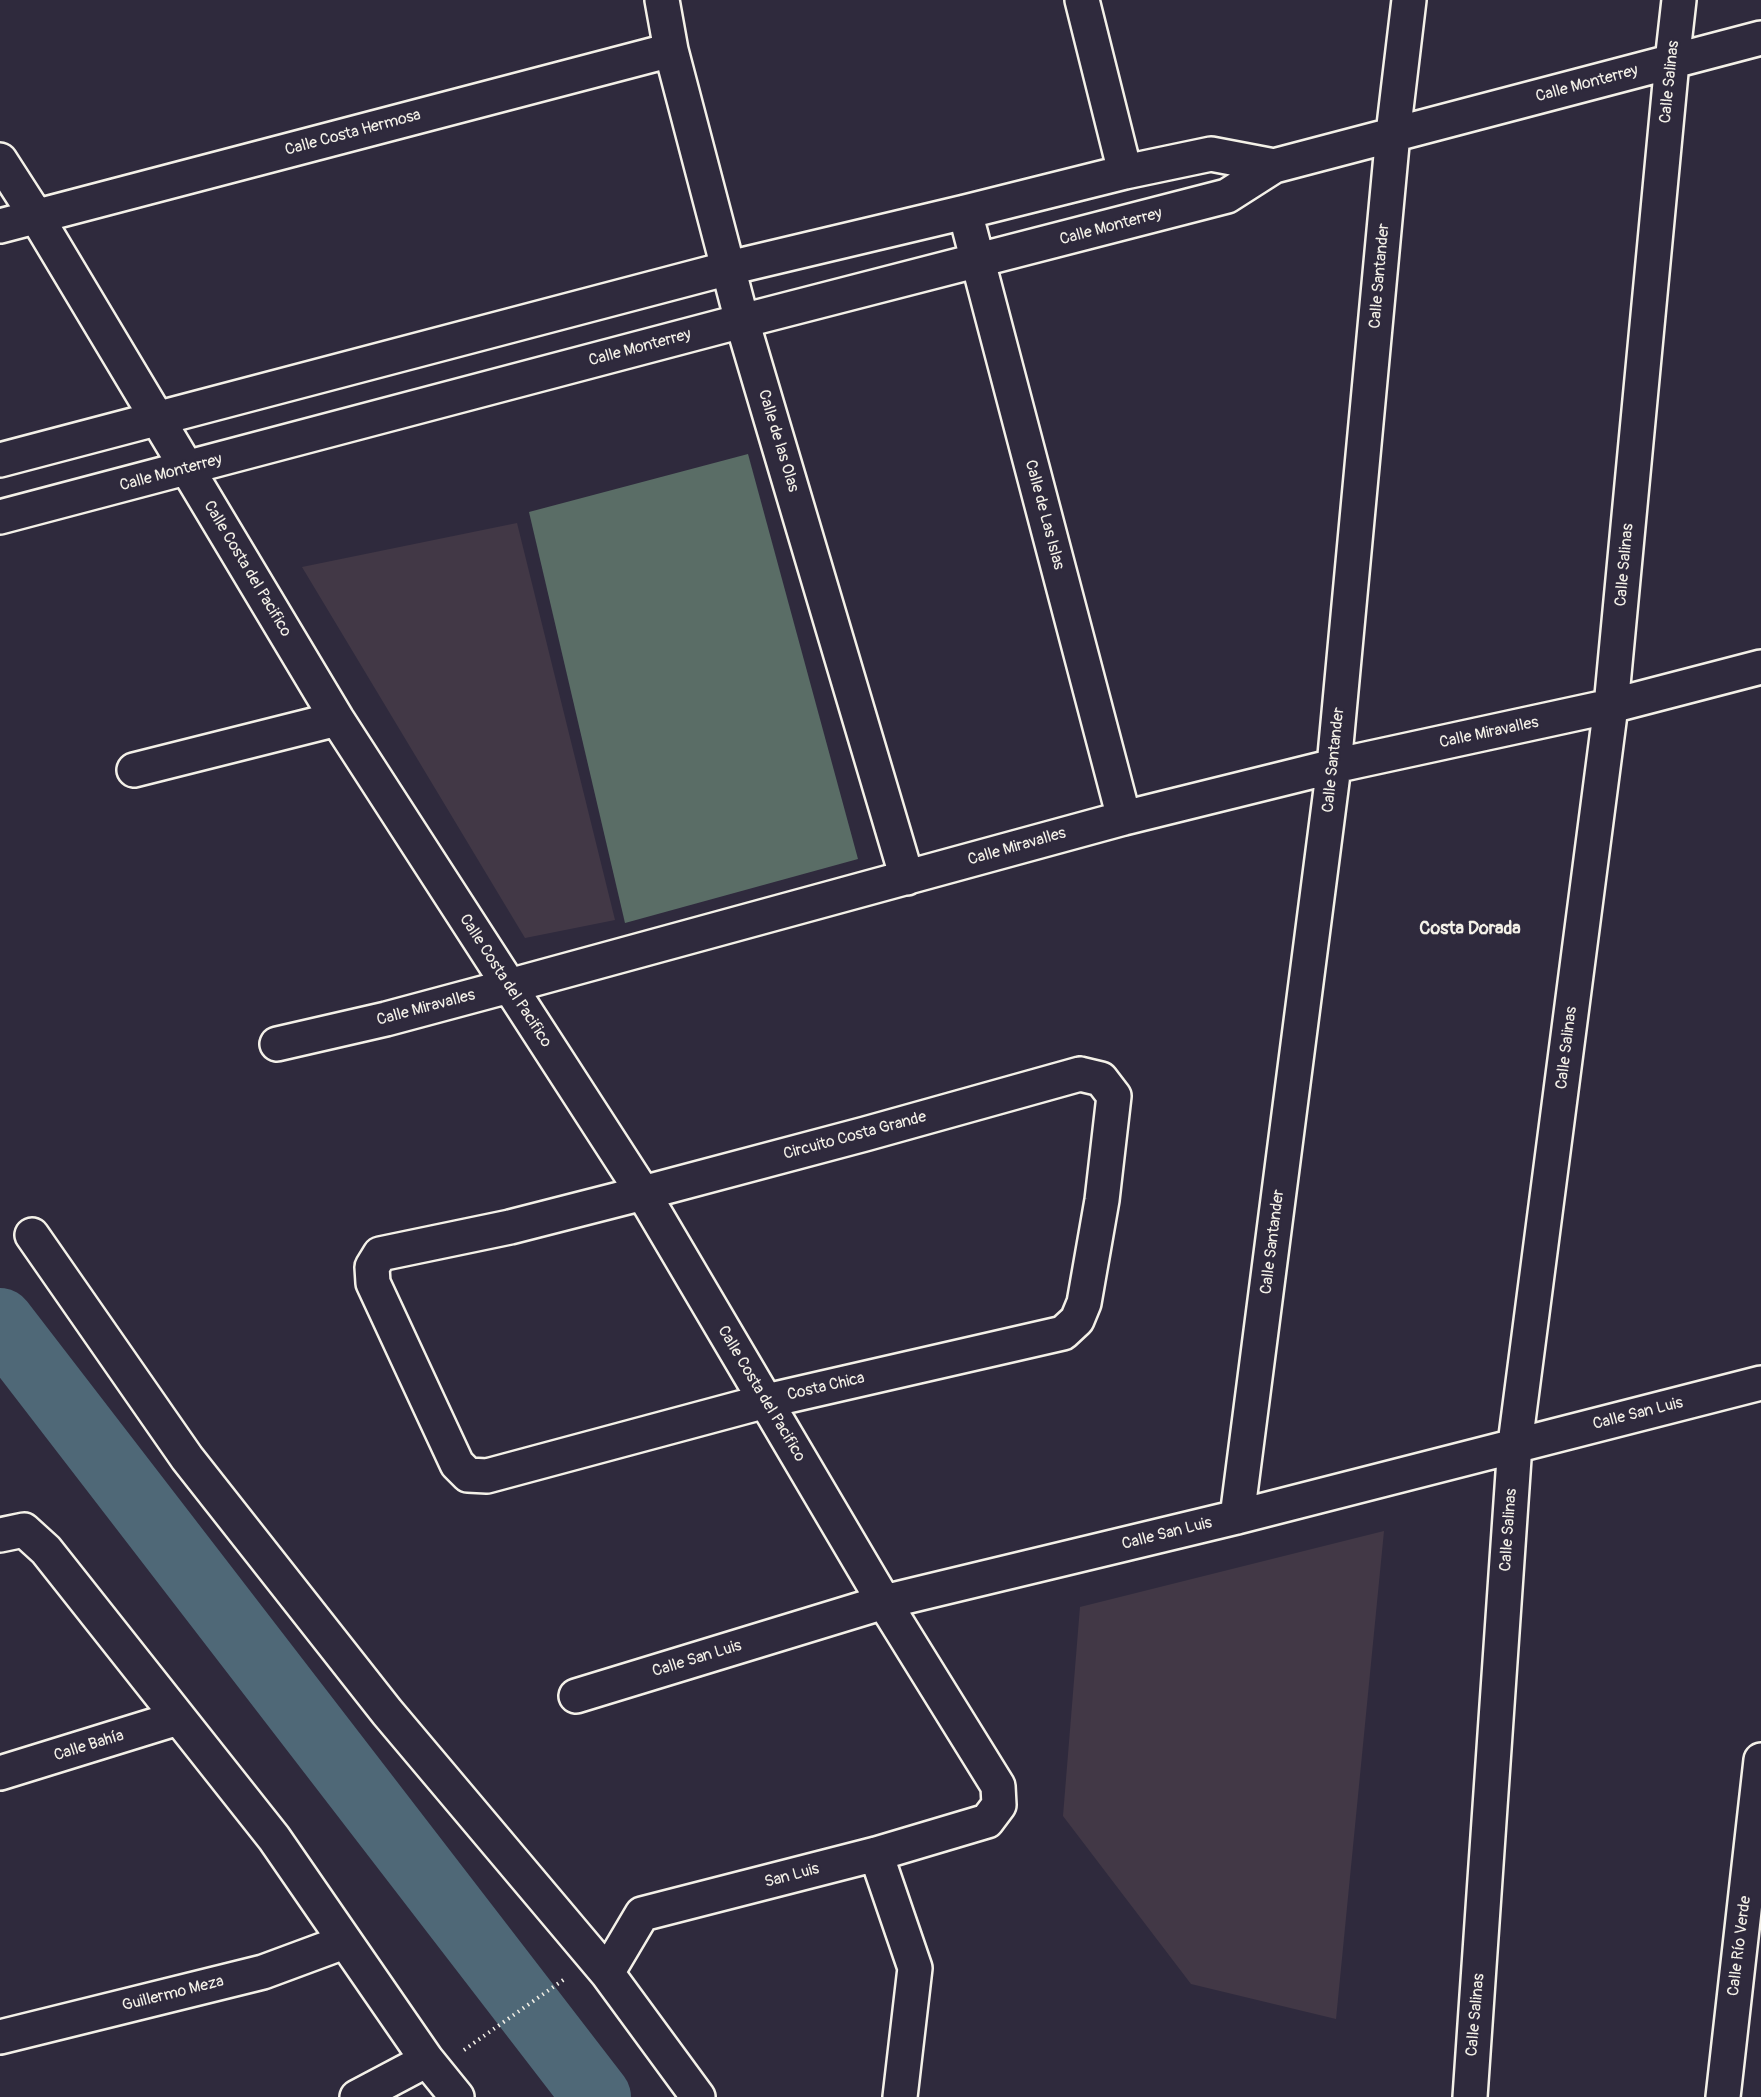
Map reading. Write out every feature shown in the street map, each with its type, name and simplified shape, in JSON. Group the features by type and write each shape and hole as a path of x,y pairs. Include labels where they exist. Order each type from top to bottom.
{"street":[{"name":"Calle de las Olas","path":"662,0 671,50 742,321 907,878"},
{"path":"1082,0 1125,172"},
{"name":"Calle Santander","path":"1237,1517 1334,766 1393,134 1409,0"},
{"name":"Calle Salinas","path":"1470,2097 1515,1444 1611,706 1679,0"},
{"name":"Calle Monterrey","path":"0,517 742,321 1227,196 1274,166 1761,38"},
{"name":"Calle Costa Hermosa","path":"0,226 671,50"},
{"name":"Calle Monterrey","path":"0,460 729,268 1125,172 1211,154 1274,166"},
{"name":"Calle Costa del Pacifico","path":"0,160 36,216 337,719 643,1193 884,1602 998,1786 999,1805"},
{"name":"Calle de Las Islas","path":"965,212 1124,818"},
{"name":"Calle Miravalles","path":"277,1044 386,1019 1124,818 1334,766 1611,706 1761,667"},
{"path":"134,770 337,719"},
{"name":"Circuito Costa Grande","path":"468,1475 457,1464 373,1283 372,1267 380,1254 510,1227 643,1193 1080,1074 1101,1079 1114,1096 1102,1200 1084,1303 1077,1320"},
{"path":"32,1235 187,1458 387,1712 607,1973 698,2097"},
{"name":"Costa Chica","path":"468,1475 488,1476 766,1401 1063,1333 1077,1320"},
{"name":"Calle San Luis","path":"576,1696 884,1602 1237,1517 1515,1444 1761,1383"},
{"path":"0,1535 24,1530 46,1551 274,1838 427,2060 457,2097"},
{"name":"Calle Bahía","path":"0,1773 178,1718"},
{"name":"Calle Río Verde","path":"1722,2097 1761,1760"},
{"name":"San Luis","path":"607,1973 642,1914 876,1854 987,1821 999,1805"},
{"path":"876,1854 915,1968 900,2097"},
{"name":"Guillermo Meza","path":"0,2037 263,1972 344,1942"},
{"path":"357,2097 427,2060"}],"path":[{"path":"463,2050 570,1975"}],"shaded area":[{"path":"517,523 615,920 525,938 302,567"},
{"path":"1384,1531 1336,2019 1191,1984 1063,1816 1080,1607"}],"green space":[{"path":"748,454 858,859 625,923 529,512"}],"waterway":[{"path":"0,1322 597,2097"}],"district":[{"name":"Costa Dorada","path":"1470,929"}]}
